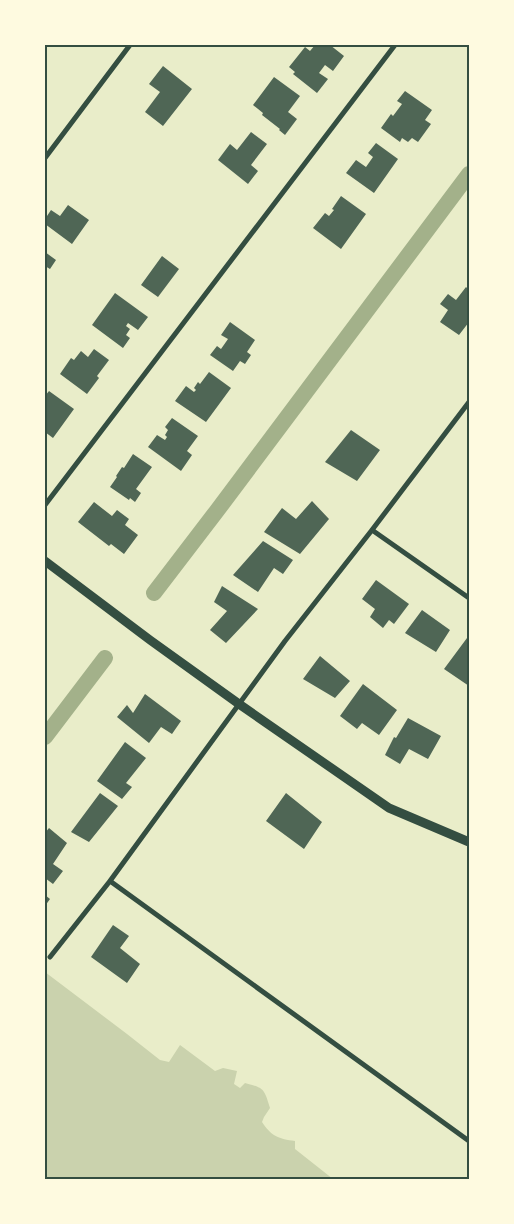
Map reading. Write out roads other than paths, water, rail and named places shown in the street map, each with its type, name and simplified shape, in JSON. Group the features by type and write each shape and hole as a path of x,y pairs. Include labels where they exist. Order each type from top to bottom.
{"street":[{"path":"45,158 130,45"},
{"path":"45,505 395,45"},
{"path":"50,957 110,881 284,641 372,530 469,402"},
{"path":"372,530 469,598"},
{"path":"45,561 238,704 389,808 469,842"},
{"path":"110,881 469,1141"}],"waterway":[{"path":"154,593 469,174"},
{"path":"45,737 105,658"}]}
